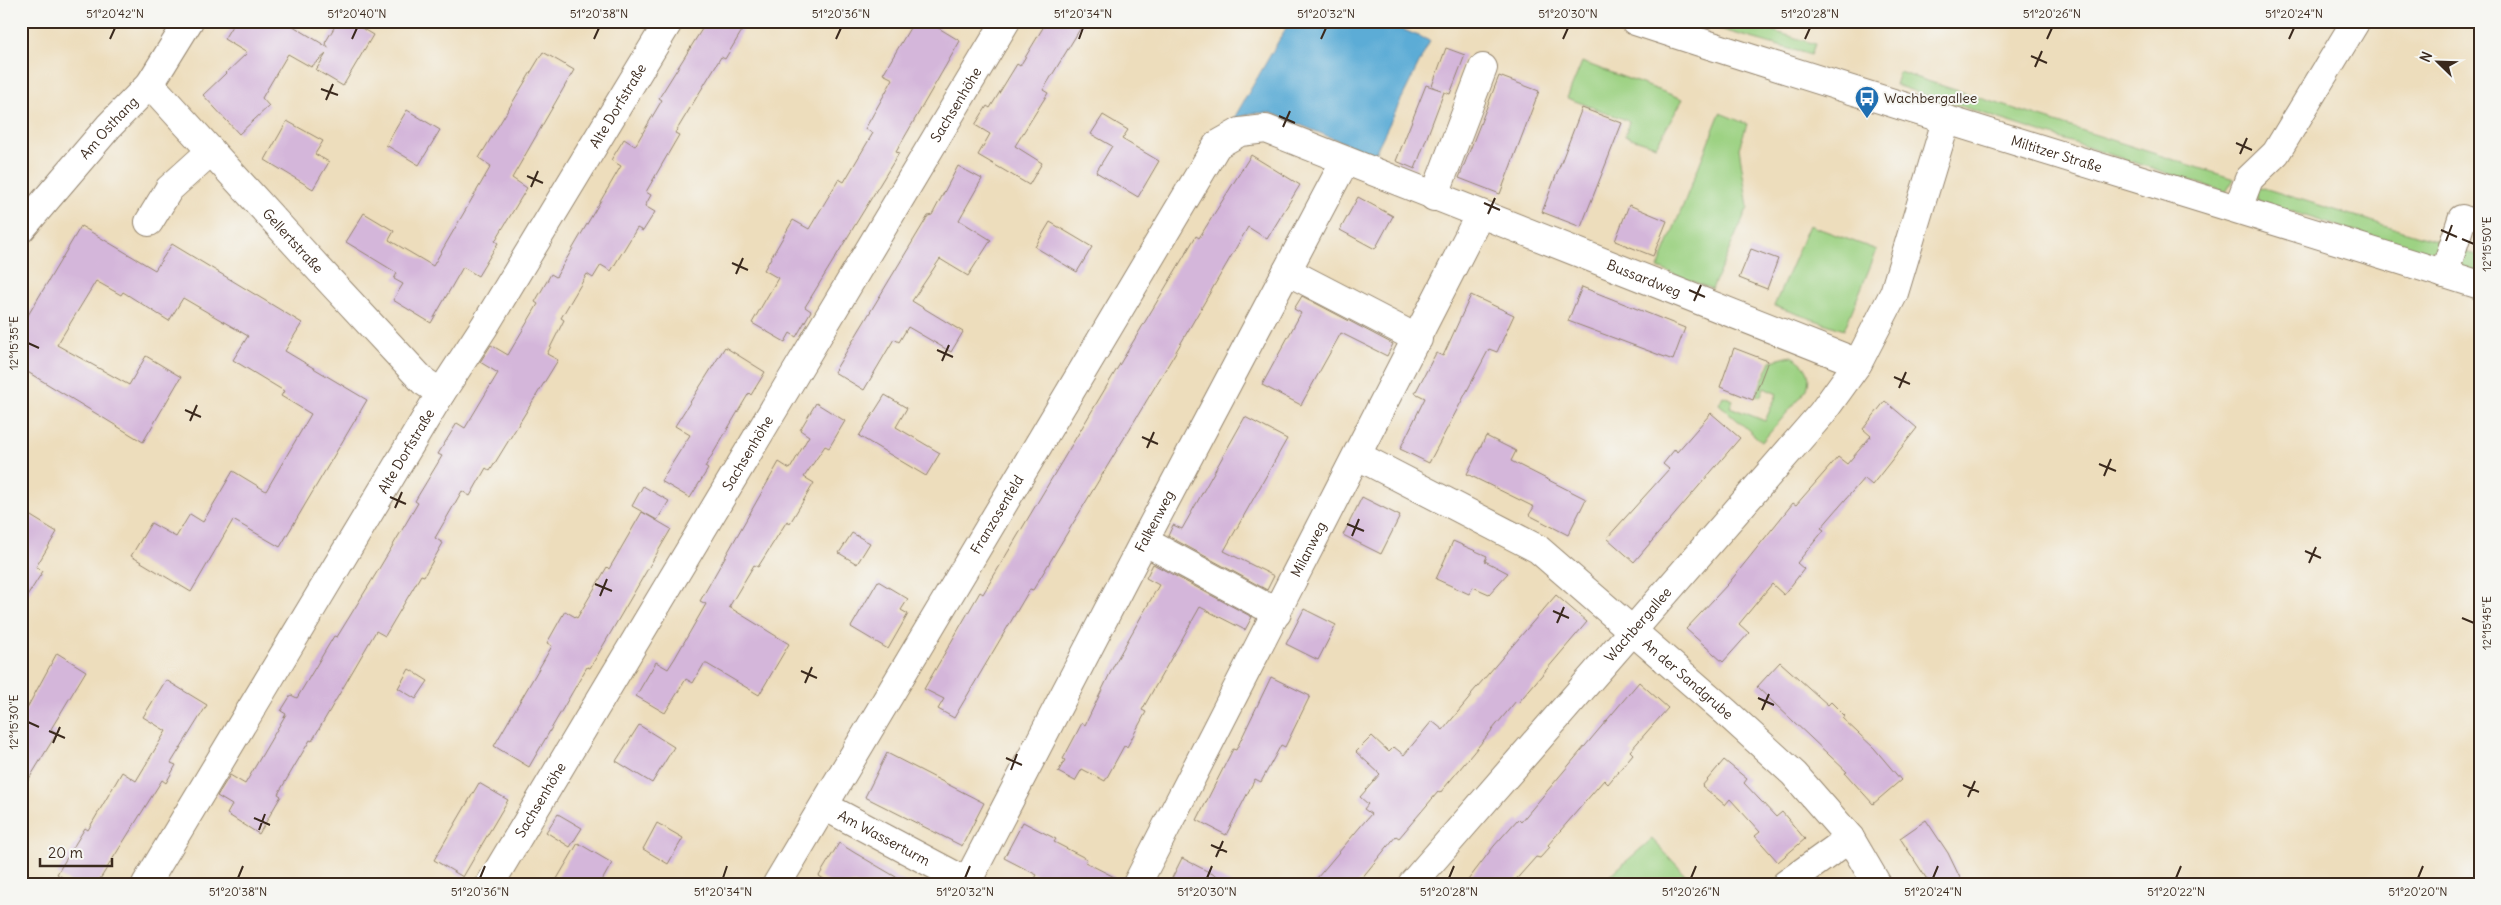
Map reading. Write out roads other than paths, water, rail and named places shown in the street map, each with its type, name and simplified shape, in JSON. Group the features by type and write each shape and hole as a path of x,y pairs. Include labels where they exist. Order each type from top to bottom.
{"street":[{"name":"Am Osthang","path":"21,229 109,126 150,84 189,21"},
{"name":"Alte Dorfstraße","path":"146,884 441,393 489,319 669,21"},
{"name":"Sachsenhöhe","path":"490,884 1006,21"},
{"name":"Miltitzer Straße","path":"1636,21 1946,121 2238,208 2480,285"},
{"path":"2238,208 2249,179 2276,153 2356,21"},
{"path":"1434,197 1483,68"},
{"name":"Gellertstraße","path":"150,84 423,381 441,393"},
{"path":"1858,363 1894,293 1946,121"},
{"name":"Bussardweg","path":"1218,145 1240,132 1266,129 1858,363"},
{"name":"Franzosenfeld","path":"777,884 1218,145"},
{"path":"149,222 169,189 211,151"},
{"name":"Falkenweg","path":"968,883 1144,541 1345,161"},
{"name":"Milanweg","path":"1138,884 1418,339 1480,214"},
{"path":"2444,274 2462,219"},
{"path":"1287,271 1418,339"},
{"name":"Wachbergallee","path":"1412,884 1822,413 1858,363"},
{"name":"An der Sandgrube","path":"1358,456 1538,549 1726,712 1794,774 1850,838 1877,884"},
{"path":"1144,541 1277,613"},
{"name":"Am Wasserturm","path":"824,806 968,883"},
{"path":"1786,884 1850,838"}],"water":[{"path":"1290,21 1383,21 1430,41 1374,155 1271,113 1252,113 1233,120"}],"place":[{"name":"Wachbergallee","path":"1867,119"}]}
